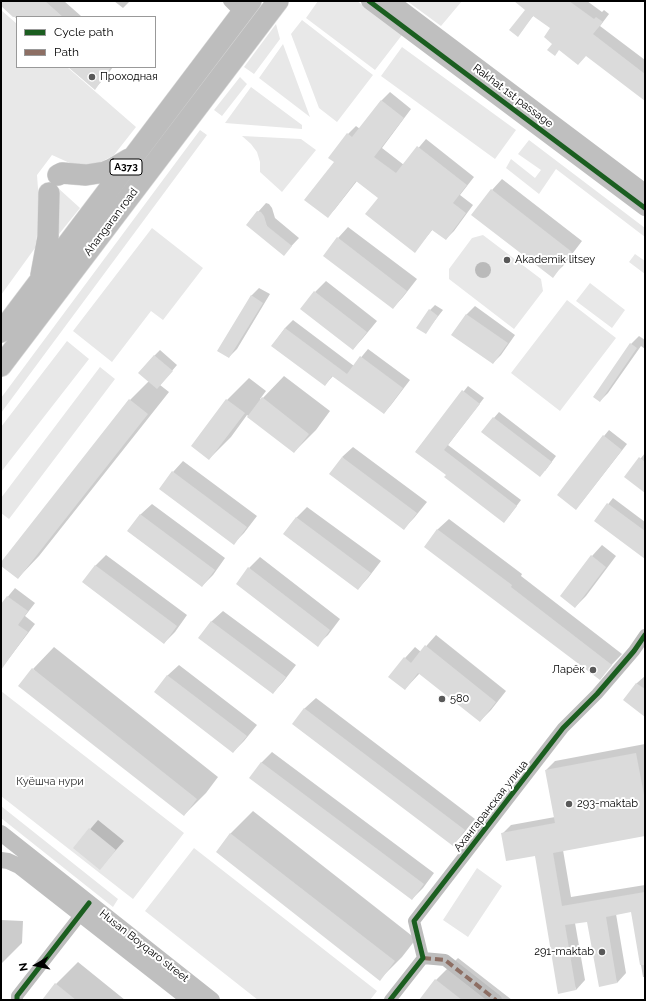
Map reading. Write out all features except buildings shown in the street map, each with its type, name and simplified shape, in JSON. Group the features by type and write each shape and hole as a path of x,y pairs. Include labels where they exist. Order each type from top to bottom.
{"highway":[{"name":"Ahangaran road","path":"1,366 278,1"},
{"name":"Ahangaran road","path":"1,332 136,154 240,5"},
{"path":"39,282 46,255 54,184 62,173 86,175 104,172 112,169 136,154"}],"street":[{"name":"Rakhat 1st passage","path":"369,1 645,208"},
{"name":"Rakhat 1st passage","path":"390,1 645,192"},
{"name":"Ахангаранская улица","path":"423,958 414,921 563,728 597,694 634,651 645,635"},
{"name":"Husan Boyqaro street","path":"1,833 85,909 190,1000"},
{"name":"Husan Boyqaro street","path":"1,860 8,861 19,866 85,909 212,1000"},
{"path":"18,999 85,909"},
{"path":"390,1000 423,958 445,960 496,1000"}],"green space":[{"path":"318,1 357,1 402,35 375,70 306,18"},
{"path":"407,1 462,1 441,26"},
{"path":"1,10 16,23 16,68 68,68 136,127 114,155 92,165 72,164 52,155 37,175 40,216 35,248 1,295"},
{"path":"302,20 373,75 337,122 319,108 291,34"},
{"path":"276,24 280,39 254,74 244,67"},
{"path":"283,44 310,117 259,78"},
{"path":"402,47 516,130 495,159 381,76"},
{"path":"240,77 247,84 222,116 214,110"},
{"path":"251,87 302,125 302,129 225,123"},
{"path":"200,130 207,135 1,413 1,398"},
{"path":"242,136 301,139 316,150 282,192 260,172 260,162 257,152"},
{"path":"529,140 645,228 645,237 556,169 539,194 506,168 511,159 535,178 541,170 518,154"},
{"path":"58,188 80,208 55,239"},
{"path":"152,228 203,268 163,320 151,311 112,362 73,331"},
{"path":"483,235 541,279 543,291 514,329 449,279 449,269 472,238"},
{"path":"635,254 645,261 645,274 629,262"},
{"path":"590,283 625,310 612,328 576,301"},
{"path":"567,300 616,338 560,411 511,373"},
{"path":"67,341 89,359 1,472 1,427"},
{"path":"100,367 115,379 9,519 1,513 1,498"},
{"name":"Куёшча нури","path":"1,691 184,833 133,899 1,796"},
{"path":"1,806 118,899 113,907 1,818"},
{"path":"194,848 377,991 370,1000 258,1000 145,911"},
{"path":"477,868 502,886 468,937 443,920"}],"shaded area":[{"path":"483,262 490,267 491,270 486,277 483,278 476,273 475,270 480,263"}],"marked path":[{"path":"423,958 445,960 496,1000"}],"cycle path":[{"path":"369,1 645,208"},
{"path":"390,1000 423,958 414,921 563,728 597,694 634,651 645,635"},
{"path":"17,1000 17,996 89,903"}],"place":[{"name":"Проходная","path":"92,77"},
{"name":"Akademik litsey","path":"507,260"},
{"name":"Ларёк","path":"593,670"},
{"name":"580","path":"442,699"},
{"name":"293-maktab","path":"569,804"},
{"name":"291-maktab","path":"602,952"}]}
